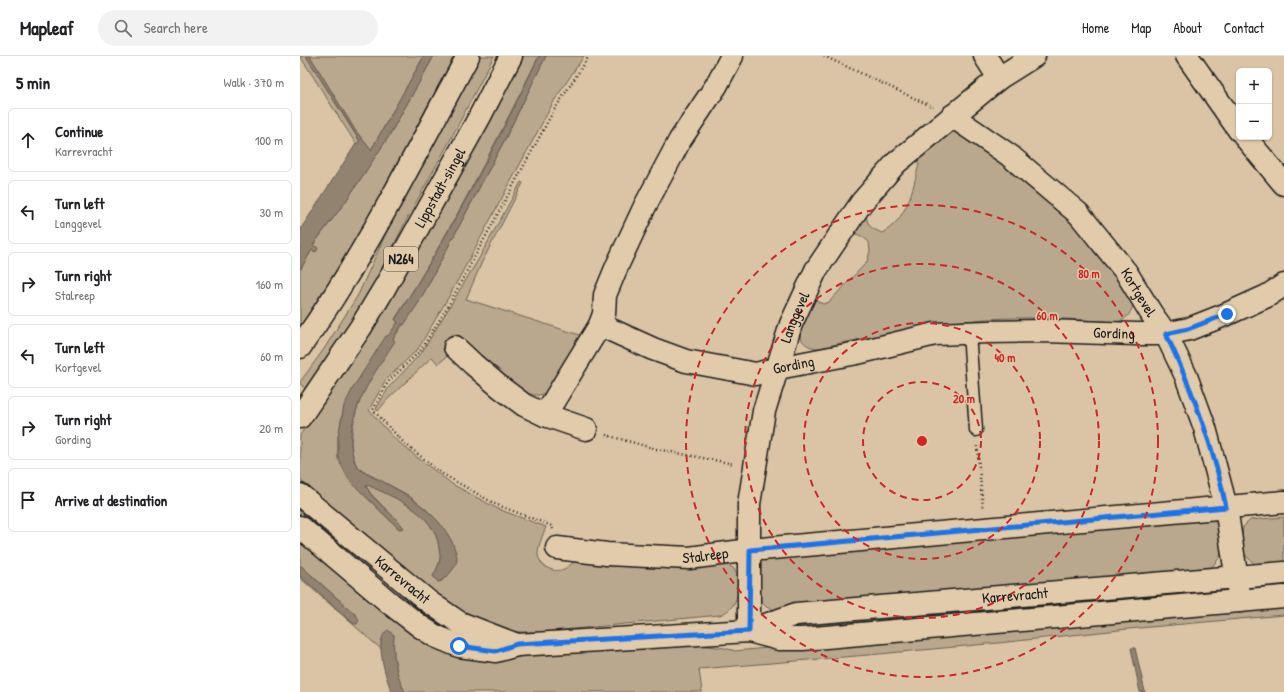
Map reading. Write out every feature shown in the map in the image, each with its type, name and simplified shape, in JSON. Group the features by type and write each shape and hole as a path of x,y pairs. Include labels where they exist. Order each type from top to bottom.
{"street":[{"name":"N264","path":"300,346 315,326 358,258 468,56"},
{"name":"Lippstadt-singel","path":"300,417 361,327 381,294 479,118 511,56"},
{"path":"545,415 600,325 604,314 605,295 645,206 680,140 716,86 732,56"},
{"path":"985,56 999,78"},
{"name":"Langgevel","path":"749,631 749,504 764,411 792,324 816,270 862,202 896,163 999,78 1034,56"},
{"path":"1186,56 1236,126"},
{"name":"Kortgevel","path":"952,116 1009,155 1079,214 1126,272 1150,313 1166,334 1186,376 1205,428 1226,507 1240,601"},
{"path":"1247,140 1284,184"},
{"name":"Gording","path":"600,325 653,349 686,361 756,374 778,368 857,353 935,334 1045,332 1166,334 1188,329 1227,314 1267,296 1284,285"},
{"path":"455,346 473,364 524,405 545,415 586,429"},
{"name":"Karrevracht","path":"300,495 428,602 460,623 517,644"},
{"name":"Stalreep","path":"557,548 607,554 689,558 750,550 1284,502"},
{"name":"Karrevracht","path":"300,528 391,604 435,636 459,646 496,651 517,644 749,631 796,614 1284,573"},
{"name":"Karrevracht","path":"749,631 779,639 803,639 1284,597"}],"lane":[{"path":"969,333 976,430"}],"path":[{"path":"557,548 552,526 495,504 441,473 403,442 373,410 388,382 421,350 448,306 553,112 588,56"},
{"path":"824,56 952,116"},
{"path":"586,429 656,449 734,464"},
{"path":"976,430 985,529"}],"shaded area":[{"path":"300,56 306,56 360,142 356,144"},
{"path":"306,56 310,56 355,130 371,150 424,56 434,56 389,136 346,201 313,245 318,248 316,252 312,250 300,270 300,230 356,144 360,141"},
{"path":"310,56 424,56 371,150 355,130"},
{"path":"434,56 454,56 368,218 300,327 300,270 312,250 315,252 313,245 346,201 389,136"},
{"path":"478,56 494,56 408,217 366,300 306,389 300,384 300,382 324,349 358,295 392,220"},
{"path":"519,56 539,56 488,157 452,223 395,319 398,322 344,406 338,437 338,458 364,495 399,529 404,528 371,494 366,486 368,485 401,501 422,515 430,524 436,535 440,556 440,561 433,576 438,582 442,581 456,552 441,525 427,510 408,495 365,472 356,465 352,452 351,441 356,412 363,392 393,339 419,302 504,141 546,56 584,56 554,101 451,293 418,349 385,381 369,410 395,439 452,484 498,509 546,527 538,554 541,562 551,570 564,569 576,559 723,561 734,569 737,575 737,593 734,604 731,608 720,615 541,632 505,630 453,611 305,487 300,478 300,435 347,369 387,307 467,159"},
{"path":"539,56 546,56 504,141 419,302 404,325 402,324 393,339 395,341 371,379 357,408 353,423 351,438 352,452 357,466 366,474 408,496 429,512 439,522 453,544 457,557 456,564 445,578 438,582 433,576 439,563 440,554 436,535 430,525 412,508 368,485 366,486 374,498 404,528 399,529 349,480 338,458 338,437 344,406 354,386 386,336 388,336 398,322 395,320 434,256 471,190"},
{"path":"950,132 957,132 963,135 1008,167 1034,188 1069,221 1101,257 1126,291 1133,305 1129,314 1122,320 1116,322 1040,318 984,319 910,329 819,348 808,346 801,339 799,332 815,297 818,302 824,304 829,302 867,262 870,251 869,242 859,235 852,234 866,215 871,227 875,230 882,233 891,227 908,203 919,164 917,161 914,161"},
{"path":"521,182 523,183 482,262 466,299 583,336 546,393 534,395 525,392 504,379 458,336 443,347 450,354 438,364 432,357 386,401 378,411 376,409 389,387 422,352 478,260"},
{"path":"300,507 468,632 445,634 300,520"},
{"path":"1284,517 1284,566 1258,567 1245,555 1241,548 1243,527 1250,520"},
{"path":"1213,518 1218,525 1221,552 1220,557 1211,568 778,612 764,604 758,594 757,588 758,568 762,558"},
{"path":"300,535 430,638 682,643 725,648 735,651 1284,600 1284,615 868,655 699,669 702,692 405,692 399,679 395,664 394,635 381,640 381,649 300,578 300,576 354,624 356,615 300,565"},
{"path":"300,565 356,615 359,620 357,624 354,624 300,576"},
{"path":"1186,584 1189,598 798,634 796,620"},
{"path":"388,630 394,635 395,664 399,679 405,692 392,692 384,669 381,641 384,634"},
{"path":"1131,648 1135,648 1145,692 1140,692"}],"route":[{"path":"459,646 496,651 517,644 749,631 750,550 1226,507 1205,428 1186,376 1166,334 1188,329 1227,314"}]}
